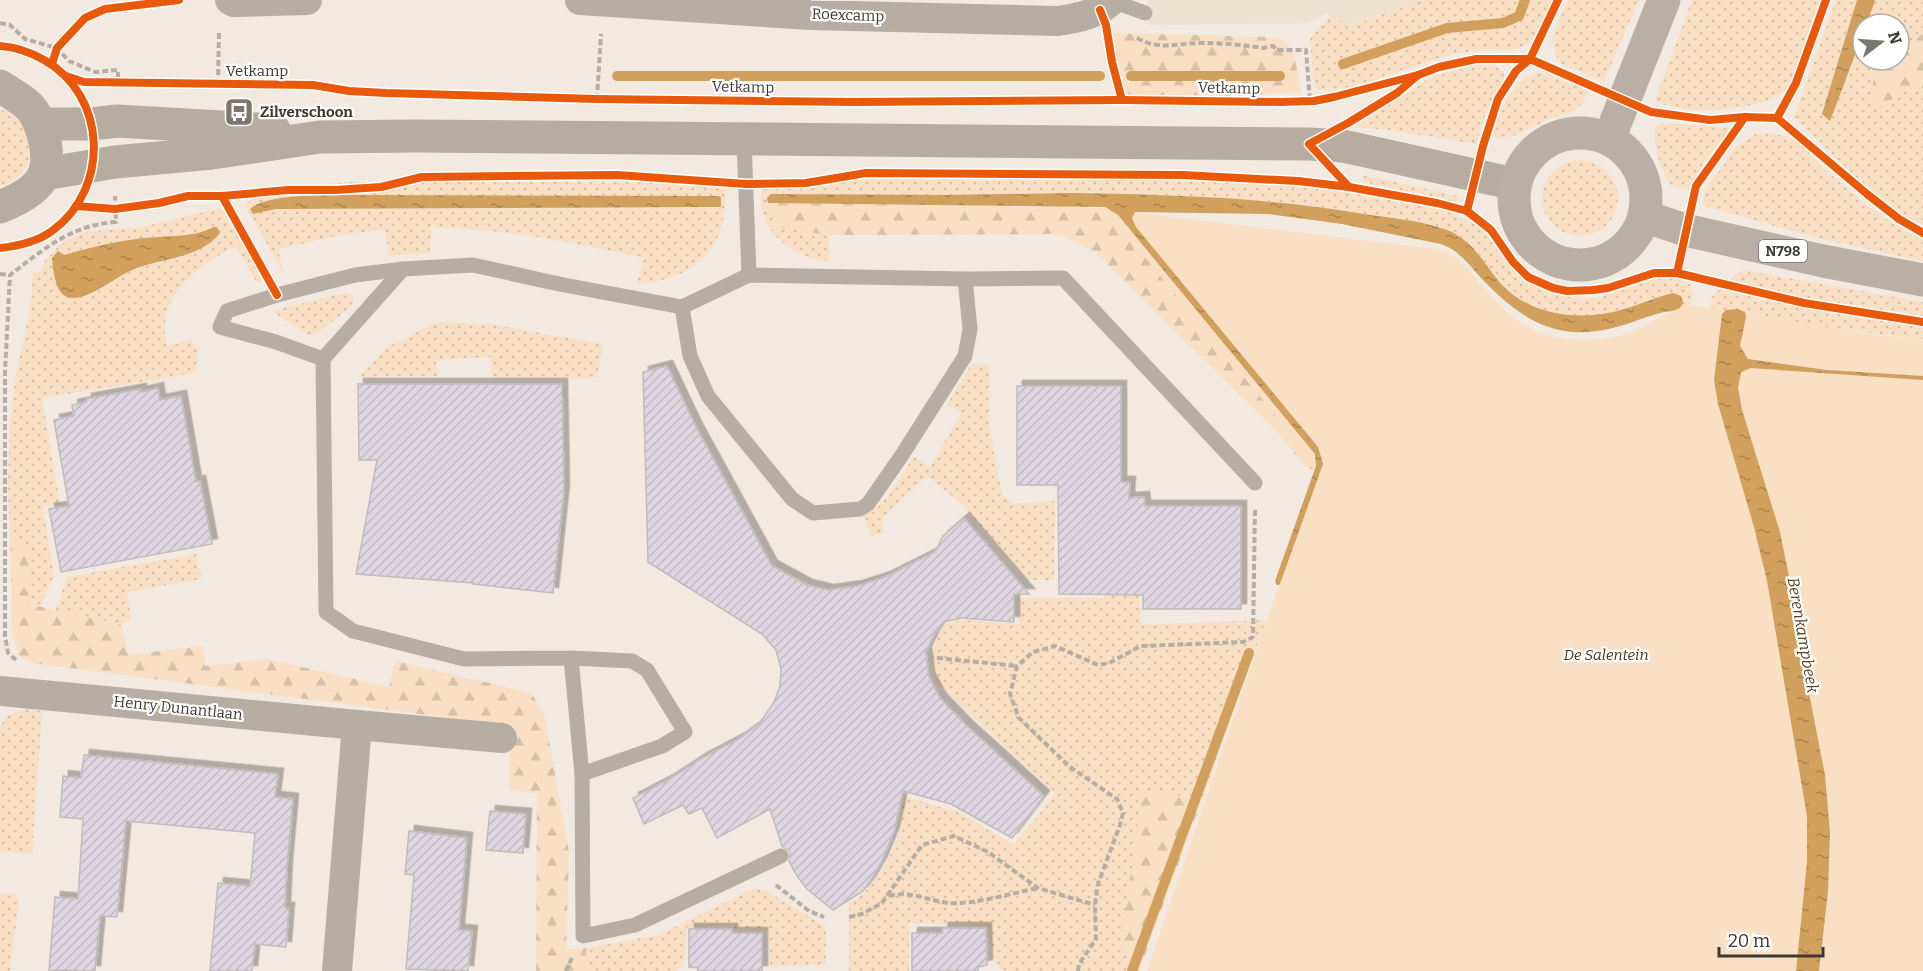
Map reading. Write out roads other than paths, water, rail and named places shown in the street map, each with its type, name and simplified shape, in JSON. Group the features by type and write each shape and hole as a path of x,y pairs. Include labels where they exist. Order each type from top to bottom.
{"main road":[{"path":"1609,139 1664,0"},
{"path":"1586,132 1609,139 1630,155 1642,175 1647,196 1644,216 1634,238 1621,252 1604,261 1579,266 1558,262 1534,247 1518,224 1514,204 1515,184 1526,160 1541,144 1561,135 1586,132"},
{"name":"N798","path":"1644,216 1685,230 1822,261 1923,280"}],"street":[{"path":"225,12 234,2 307,0"},
{"name":"Roexcamp","path":"592,1 810,7 1059,21 1087,16 1100,10 1112,0"},
{"path":"0,86 32,109 40,124 46,146 44,174 34,187 0,207"},
{"path":"40,124 92,124 117,121 267,128 320,137"},
{"path":"44,174 115,162 212,153 320,137 744,139 1320,144 1343,146 1515,184"},
{"name":"Henry Dunantlaan","path":"0,691 502,738"},
{"path":"337,971 357,725"}],"lane":[{"path":"1112,0 1144,13"},
{"path":"744,139 749,275"},
{"path":"323,359 276,342 220,327 227,311 277,295 355,275 403,269 473,265 682,307 749,275 965,279 1063,278 1256,483"},
{"path":"403,269 323,359 326,612 353,632 464,659 571,658 632,661 647,670 685,732 662,746 582,774"},
{"path":"682,307 690,356 708,396 792,499 813,513 860,509 868,504 903,455 965,356 970,329 965,279"},
{"path":"571,658 582,774 583,936 635,925 781,856"}],"water":[{"path":"1857,0 1875,0 1871,12 1853,12"},
{"path":"1851,20 1851,66 1830,121 1822,114"},
{"path":"1074,193 1255,200 1425,223 1461,237 1509,291 1523,301 1556,313 1591,315 1608,313 1673,293 1681,296 1683,302 1676,310 1613,328 1591,332 1571,332 1552,328 1517,311 1458,254 1441,244 1342,224 1268,214 1135,212 1132,218 1136,227 1318,447 1323,464 1280,584 1277,585 1275,581 1316,466 1315,454 1118,215 1105,207 768,203 767,198 771,194"},
{"path":"328,195 721,197 721,207 276,209 253,214 250,209 274,199"},
{"path":"217,227 220,233 202,248 132,270 90,294 72,298 65,296 57,284 52,258 58,251 64,255 118,242 186,235"},
{"path":"1738,309 1745,312 1746,317 1740,346 1748,359 1827,370 1923,376 1923,380 1751,368 1741,372 1738,388 1742,410 1780,532 1825,775 1830,833 1828,891 1819,971 1796,971 1807,862 1807,816 1767,581 1754,527 1718,404 1714,380 1722,314 1726,310"}],"waterway":[{"path":"1343,64 1447,28 1503,23 1519,16 1525,0"},
{"path":"617,76 1100,76"},
{"path":"1131,76 1280,76"},
{"path":"1132,971 1249,653"}],"place":[{"name":"Zilverschoon","path":"239,112"}],"water label":[{"name":"Berenkampbeek","path":"1803,635"}],"park label":[{"name":"De Salentein","path":"1606,655"}]}
